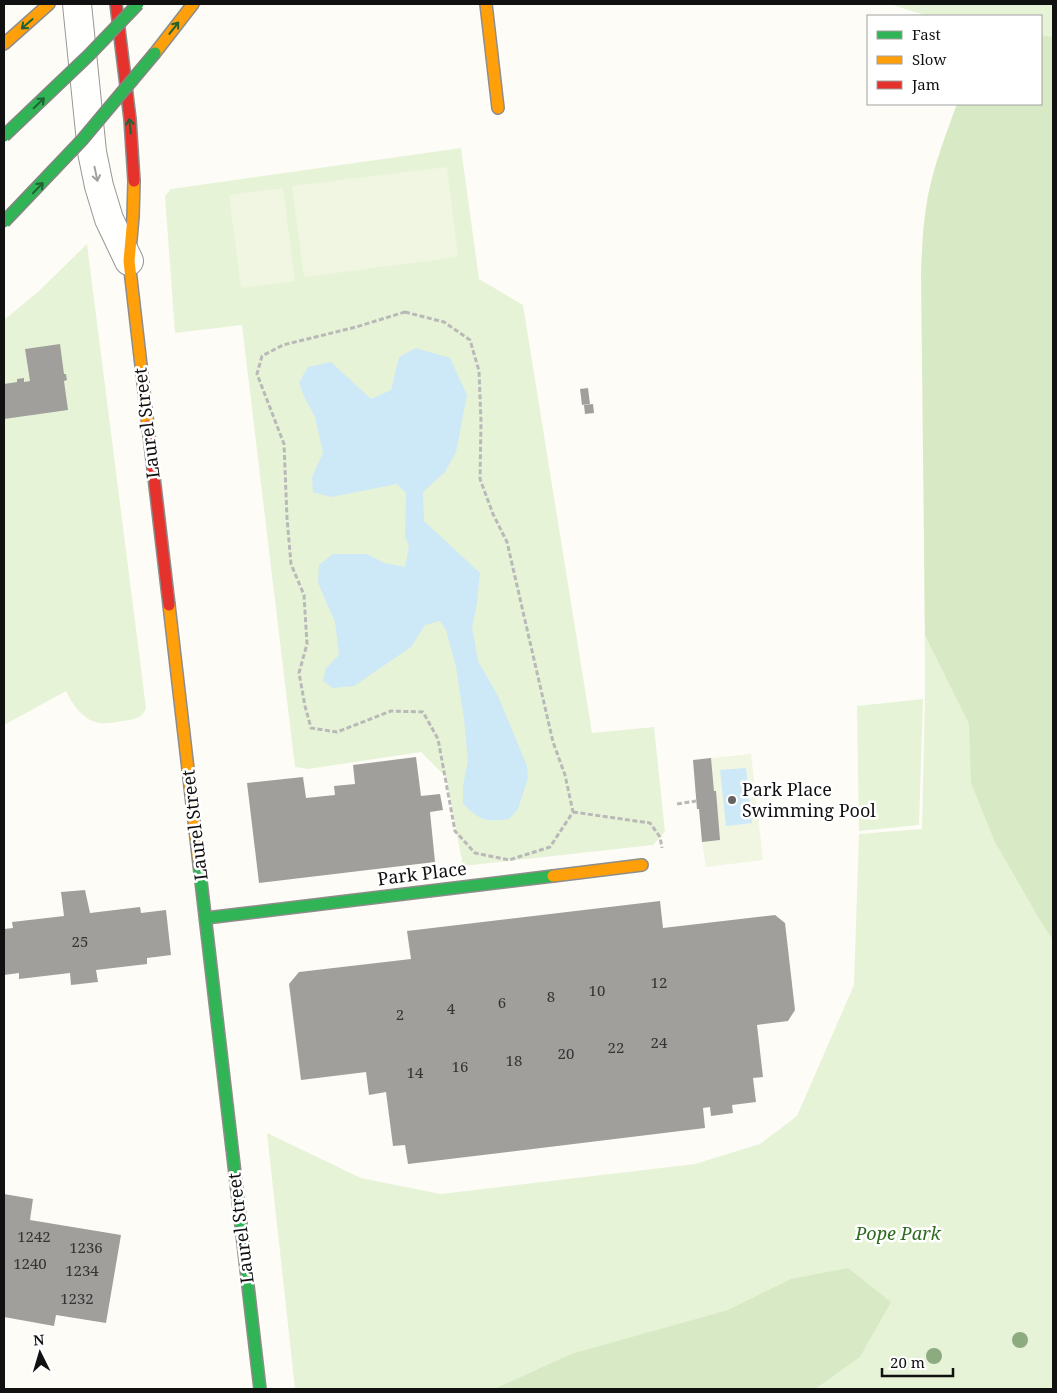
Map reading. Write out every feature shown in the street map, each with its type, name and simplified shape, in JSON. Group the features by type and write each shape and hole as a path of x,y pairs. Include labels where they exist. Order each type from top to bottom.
{"main road":[{"path":"4,44 49,4"},
{"name":"Laurel Street","path":"116,4 133,149 133,230 129,262 260,1389"},
{"path":"4,136 105,39 138,4"},
{"path":"4,222 41,186 88,134 193,4"},
{"path":"486,4 498,108"},
{"name":"Park Place","path":"206,918 642,865"}],"street":[{"name":"Laurel Street","path":"76,4 92,152 99,186 109,219 129,262"}],"path":[{"path":"405,312 444,322 470,340 479,371 481,422 480,479 492,514 507,542 553,742 566,775 572,812 550,846 509,860 475,854 455,830 438,739 423,712 391,711 337,732 311,728 299,673 307,644 304,595 291,564 284,444 257,374 262,356 283,346 405,312"},
{"path":"677,804 696,802"},
{"path":"572,812 650,823 660,837 663,855"}],"green space":[{"name":"Pope Park","path":"890,4 1053,4 1053,1389 295,1389 267,1133 361,1178 441,1194 695,1164 760,1144 797,1116 854,985 859,834 922,829 925,696 923,231 928,195 936,164 957,105 1042,105 1042,15 924,15"},
{"path":"1042,35 1053,37 1053,940 995,842 971,783 969,724 925,635 922,244 928,196 957,105 1042,105"},
{"path":"461,148 479,279 523,305 592,733 654,727 665,832 653,845 463,866 446,777 421,752 308,769 295,767 242,325 175,333 165,196 171,189"},
{"path":"447,167 458,257 304,277 292,186"},
{"path":"283,188 295,281 241,288 229,195"},
{"path":"87,244 146,708 140,716 134,719 99,723 83,715 66,691 4,725 4,320 38,292"},
{"path":"923,699 919,825 859,831 857,706"},
{"name":"Park Place Swimming Pool","path":"751,754 763,860 706,867 702,842 703,759"},
{"path":"848,1268 891,1302 860,1357 815,1389 494,1389 571,1354 728,1310 791,1279"}],"water":[{"path":"416,348 450,358 467,395 456,452 445,472 423,492 424,521 480,573 472,627 478,661 498,696 527,766 528,778 518,809 509,819 484,819 474,814 463,804 463,786 468,760 464,719 456,667 446,630 440,621 425,625 411,647 354,686 333,688 323,681 326,668 339,655 335,622 318,583 319,565 333,554 367,554 384,563 405,567 409,546 405,537 406,493 397,484 331,497 313,492 312,477 323,453 315,417 299,382 308,367 331,362 371,399 391,390 399,357"},
{"path":"746,768 752,823 726,826 720,770"}],"building":[{"path":"60,344 64,374 66,374 67,380 64,381 68,410 4,419 4,384 17,382 17,379 24,378 24,382 30,381 25,349"},
{"path":"588,388 590,404 582,405 580,389"},
{"path":"593,404 594,413 585,414 584,405"},
{"path":"416,757 421,796 440,794 443,810 430,812 435,862 259,883 247,783 303,777 306,798 335,795 334,786 355,784 353,765"},
{"path":"711,758 720,840 702,842 693,760"},
{"path":"85,890 90,913 140,907 141,913 166,910 171,955 147,958 147,964 96,970 98,982 71,985 70,973 19,979 19,973 4,975 4,929 13,928 12,922 64,916 61,892"},
{"path":"660,901 663,928 775,915 785,923 795,1010 788,1021 757,1025 763,1077 753,1078 756,1102 732,1105 733,1113 711,1116 710,1107 703,1108 705,1128 408,1164 405,1145 393,1146 386,1092 369,1095 366,1072 301,1080 289,984 299,972 411,959 407,931"},
{"path":"4,1194 33,1199 30,1220 121,1235 106,1323 56,1315 54,1326 4,1317"}],"traffic: fast":[{"path":"4,136 89,55 138,4"},
{"path":"4,222 82,140 155,53"},
{"path":"199,864 260,1389"},
{"path":"206,918 553,876"}],"traffic: slow":[{"path":"4,44 49,4"},
{"path":"155,53 193,4"},
{"path":"486,4 498,108"},
{"path":"134,181 129,261 148,426"},
{"path":"169,605 199,864"},
{"path":"553,876 642,865"}],"traffic: jam":[{"path":"116,4 130,119 134,181"},
{"path":"148,426 169,605"}],"place":[{"name":"Park Place Swimming Pool","path":"732,800"}]}
